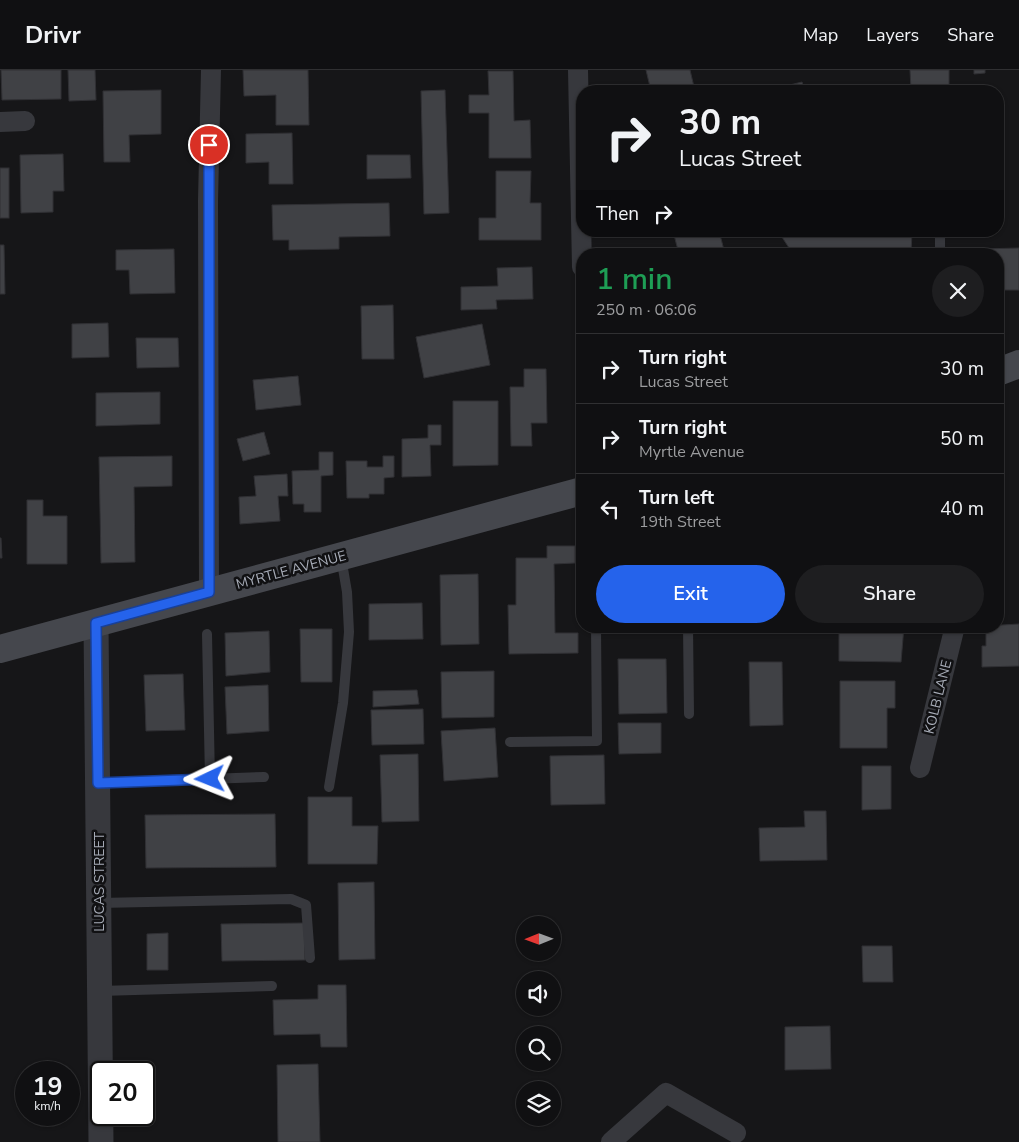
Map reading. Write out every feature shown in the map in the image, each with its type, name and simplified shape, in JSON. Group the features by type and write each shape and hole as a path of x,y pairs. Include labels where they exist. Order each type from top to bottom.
{"main road":[{"path":"1004,370 1019,364"},
{"name":"MYRTLE AVENUE","path":"0,649 576,493"}],"street":[{"path":"209,592 208,201 211,70"},
{"path":"578,70 578,85"},
{"path":"0,122 25,122"},
{"name":"LUCAS STREET","path":"96,623 101,1142"},
{"name":"KOLB LANE","path":"920,768 953,633"},
{"path":"612,1142 666,1093 736,1133"}],"lane":[{"path":"329,787 343,703 349,632 346,592 340,556"},
{"path":"510,742 597,741 596,633"},
{"path":"688,633 689,714"},
{"path":"207,634 210,779"},
{"path":"98,783 264,777"},
{"path":"99,903 291,899 306,905 310,958"},
{"path":"100,991 272,986"}],"building":[{"path":"1,70 61,70 61,99 2,100"},
{"path":"68,70 95,70 96,100 69,101"},
{"path":"243,70 308,70 309,125 276,125 276,95 244,96"},
{"path":"646,70 690,70 694,85 650,85"},
{"path":"910,70 949,70 949,85 911,85"},
{"path":"974,70 985,70 985,73 974,74"},
{"path":"488,71 513,71 514,121 530,120 531,158 489,158 489,113 469,113 469,95 489,95"},
{"path":"802,82 803,85 790,85"},
{"path":"161,90 161,134 129,135 130,162 104,162 103,91"},
{"path":"445,90 449,213 424,214 421,91"},
{"path":"292,133 293,184 269,184 269,162 246,163 246,134"},
{"path":"63,154 64,191 53,191 53,212 21,213 20,155"},
{"path":"367,155 410,155 411,178 367,179"},
{"path":"0,168 9,168 9,218 0,218"},
{"path":"496,171 531,171 530,203 541,203 541,240 479,240 479,218 496,218"},
{"path":"389,203 390,236 339,237 339,249 289,250 289,240 273,240 272,205"},
{"path":"675,237 721,237 723,248 677,248"},
{"path":"782,237 912,237 911,248 789,248"},
{"path":"0,245 4,245 5,294 0,294"},
{"path":"1004,248 1019,248 1019,290 1004,290"},
{"path":"174,249 175,293 130,294 129,270 116,270 116,250"},
{"path":"532,267 533,299 496,300 497,309 461,310 461,287 498,286 497,268"},
{"path":"393,305 394,359 362,359 361,306"},
{"path":"108,323 109,357 72,358 72,324"},
{"path":"482,324 490,365 424,378 416,337"},
{"path":"136,338 178,338 179,367 137,368"},
{"path":"524,369 546,369 547,423 531,423 532,446 511,446 510,387 524,387"},
{"path":"298,376 301,405 256,410 253,380"},
{"path":"160,392 160,424 96,426 96,393"},
{"path":"453,401 498,401 498,465 453,466"},
{"path":"428,425 441,425 441,445 430,445 431,476 402,477 402,439 428,438"},
{"path":"264,432 270,454 243,461 237,439"},
{"path":"319,452 333,452 333,475 321,476 321,512 304,512 304,504 293,504 292,471 319,470"},
{"path":"172,456 172,486 134,487 135,562 101,563 99,457"},
{"path":"383,456 394,456 394,477 384,478 384,494 369,494 369,498 347,498 346,461 367,461 367,467 383,467"},
{"path":"287,474 288,496 278,496 280,521 240,524 239,497 256,496 254,476"},
{"path":"27,500 43,500 43,516 67,516 67,564 27,564"},
{"path":"1,538 2,558 0,558"},
{"path":"547,546 575,546 575,563 554,564 555,633 578,633 578,653 509,654 508,605 516,605 516,558 547,558"},
{"path":"478,574 479,644 441,645 440,575"},
{"path":"422,603 423,639 369,640 369,604"},
{"path":"1019,624 1019,666 982,667 982,646 986,646 986,633 1004,633 1004,625"},
{"path":"300,629 332,629 332,682 301,682"},
{"path":"269,631 270,672 226,676 225,633"},
{"path":"839,633 903,633 901,662 839,661"},
{"path":"618,659 666,659 667,713 619,714"},
{"path":"749,662 782,662 783,725 750,726"},
{"path":"494,671 494,717 442,718 441,672"},
{"path":"183,674 185,730 146,731 144,675"},
{"path":"840,681 895,681 895,708 887,708 887,748 840,748"},
{"path":"268,685 269,731 227,734 225,687"},
{"path":"417,690 419,704 373,707 373,691"},
{"path":"423,709 424,744 372,745 371,710"},
{"path":"618,723 661,723 661,753 619,754"},
{"path":"495,728 498,777 444,781 441,731"},
{"path":"418,754 419,821 382,822 380,755"},
{"path":"604,755 605,804 551,805 550,756"},
{"path":"862,766 891,766 891,809 862,810"},
{"path":"308,797 352,797 352,826 378,826 377,864 308,864"},
{"path":"804,811 826,811 827,860 760,861 759,828 805,827"},
{"path":"275,814 276,867 146,868 145,815"},
{"path":"374,882 375,959 339,960 338,883"},
{"path":"304,923 305,960 222,961 221,924"},
{"path":"168,933 168,970 147,970 147,934"},
{"path":"862,946 892,946 893,982 863,982"},
{"path":"318,985 346,985 347,1047 321,1047 320,1034 274,1035 273,1000 318,999"},
{"path":"830,1026 831,1069 785,1070 785,1027"},
{"path":"318,1064 320,1142 278,1142 277,1065"}],"route":[{"path":"209,145 209,592 96,623 98,783 210,779"}]}
